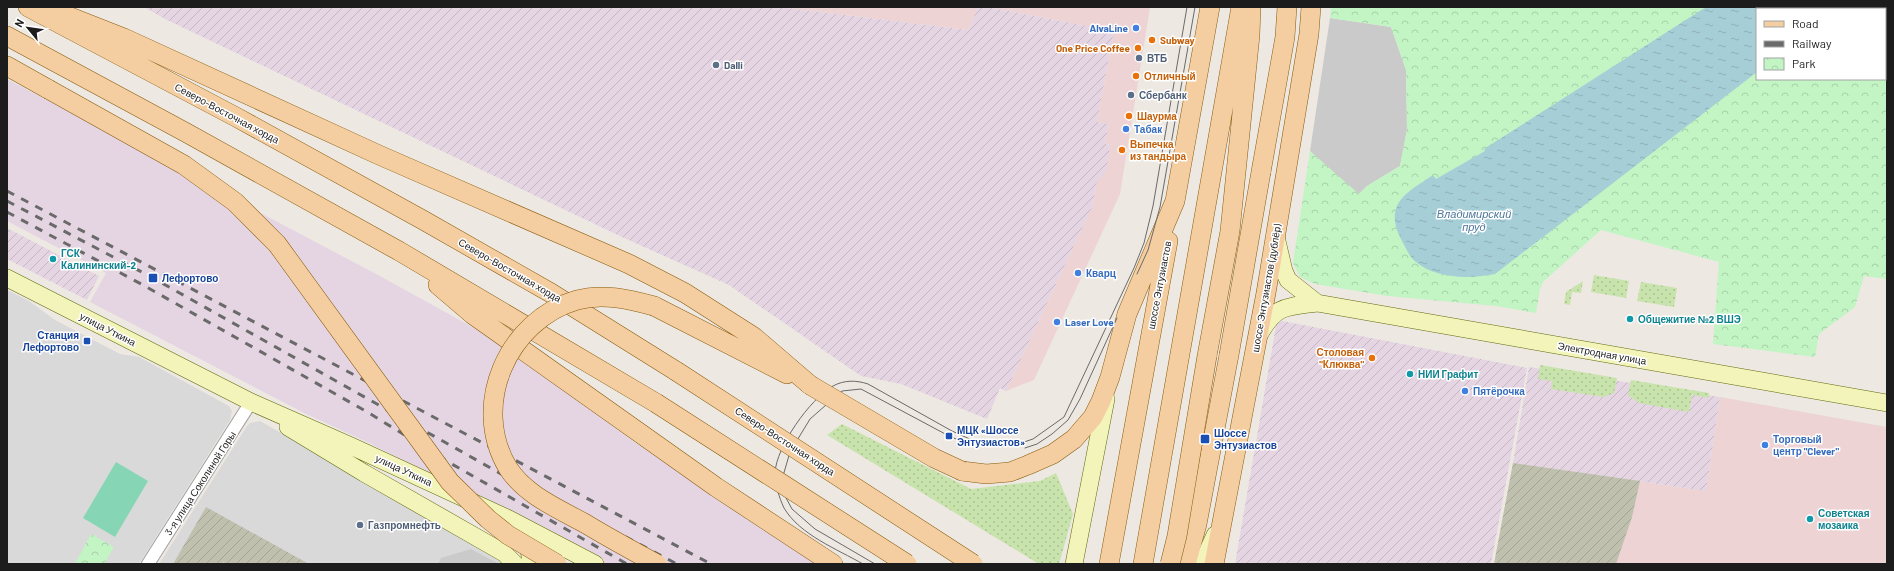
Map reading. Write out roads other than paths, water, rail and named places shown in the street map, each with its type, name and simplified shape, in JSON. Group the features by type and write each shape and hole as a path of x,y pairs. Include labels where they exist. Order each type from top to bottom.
{"main road":[{"name":"Северо-Восточная хорда","path":"28,7 215,106 423,220 551,293 676,371 973,564"},
{"path":"45,7 124,38 379,155 629,264 685,293 754,337 810,385"},
{"name":"шоссе Энтузиастов","path":"1109,564 1210,7"},
{"path":"1143,564 1241,7"},
{"path":"1170,564 1177,536 1207,356 1230,231 1250,34 1251,7"},
{"path":"1186,564 1196,524 1229,355 1286,38 1288,7"},
{"name":"шоссе Энтузиастов (дублёр)","path":"1222,520 1276,236 1309,34 1311,7"},
{"path":"7,36 185,132 399,251 656,403 907,564"},
{"path":"7,66 184,165 235,202 277,244 450,482 508,535 557,564"},
{"path":"657,564 544,501 524,486 509,468 497,444 493,418 494,392 500,374 514,344 532,325 548,314 577,300 603,296 627,299 654,306 810,385 934,458 962,471 986,474 1010,472 1053,454 1074,439 1093,417 1101,402 1110,377 1127,314 1175,201"},
{"path":"399,251 472,314 716,487 833,564"},
{"path":"1214,564 1222,520"}],"street":[{"name":"Электродная улица","path":"1276,236 1284,271 1288,280 1317,303"},
{"name":"улица Уткина","path":"7,278 251,402 365,452 509,519 519,530 529,550 531,564"},
{"name":"Электродная улица","path":"1258,337 1268,319 1278,310 1286,307 1317,303 1887,402"},
{"path":"1074,564 1110,377"},
{"name":"улица Уткина","path":"251,402 364,473 504,553 515,564"},
{"name":"3-я улица Соколиной Горы","path":"148,564 251,402"},
{"path":"509,519 595,564"},
{"name":"шоссе Энтузиастов (дублёр)","path":"1202,564 1222,520"}],"water":[{"name":"Владимирский пруд","path":"1706,7 1841,7 1756,8 1756,73 1495,274 1464,277 1443,275 1424,268 1411,257 1399,235 1395,217 1398,204 1404,196 1433,175 1436,179 1485,151 1484,149"}],"tram line":[{"path":"863,564 809,534 791,518 784,508 780,500 775,473 781,450 788,437 814,401 833,386 850,381 868,384 952,431 974,441 987,444 1002,446 1018,444 1033,439 1064,417 1134,268 1144,243 1153,206 1187,7"},
{"path":"1137,274 1148,250 1160,207 1195,7"},
{"path":"1025,448 1037,444 1052,434 1068,420 1080,399 1117,318"},
{"path":"875,564 815,529 792,509 785,496 783,476 790,452 810,419 842,391 861,389 961,441"}],"railway":[{"path":"7,191 711,564"},
{"path":"7,201 153,278 528,489 677,564"},
{"path":"7,212 143,285 369,413 450,463 627,564"}],"place":[{"name":"AlvaLine","path":"1136,28"},
{"name":"Subway","path":"1152,40"},
{"name":"One Price Coffee","path":"1138,48"},
{"name":"ВТБ","path":"1139,58"},
{"name":"Dalli","path":"716,65"},
{"name":"Отличный","path":"1136,76"},
{"name":"Сбербанк","path":"1131,95"},
{"name":"Шаурма","path":"1129,116"},
{"name":"Табак","path":"1126,129"},
{"name":"Выпечка из тандыра","path":"1122,150"},
{"name":"ГСК Калининский-2","path":"53,259"},
{"name":"Кварц","path":"1078,273"},
{"name":"Лефортово","path":"153,278"},
{"name":"Общежитие №2 ВШЭ","path":"1630,319"},
{"name":"Laser Love","path":"1057,322"},
{"name":"Станция Лефортово","path":"87,341"},
{"name":"Столовая \"Клюква\"","path":"1372,358"},
{"name":"НИИ Графит","path":"1410,374"},
{"name":"Пятёрочка","path":"1465,391"},
{"name":"МЦК «Шоссе Энтузиастов»","path":"949,436"},
{"name":"Шоссе Энтузиастов","path":"1205,439"},
{"name":"Торговый центр \"Clever\"","path":"1765,445"},
{"name":"Советская мозаика","path":"1810,519"},
{"name":"Газпромнефть","path":"360,525"}]}
